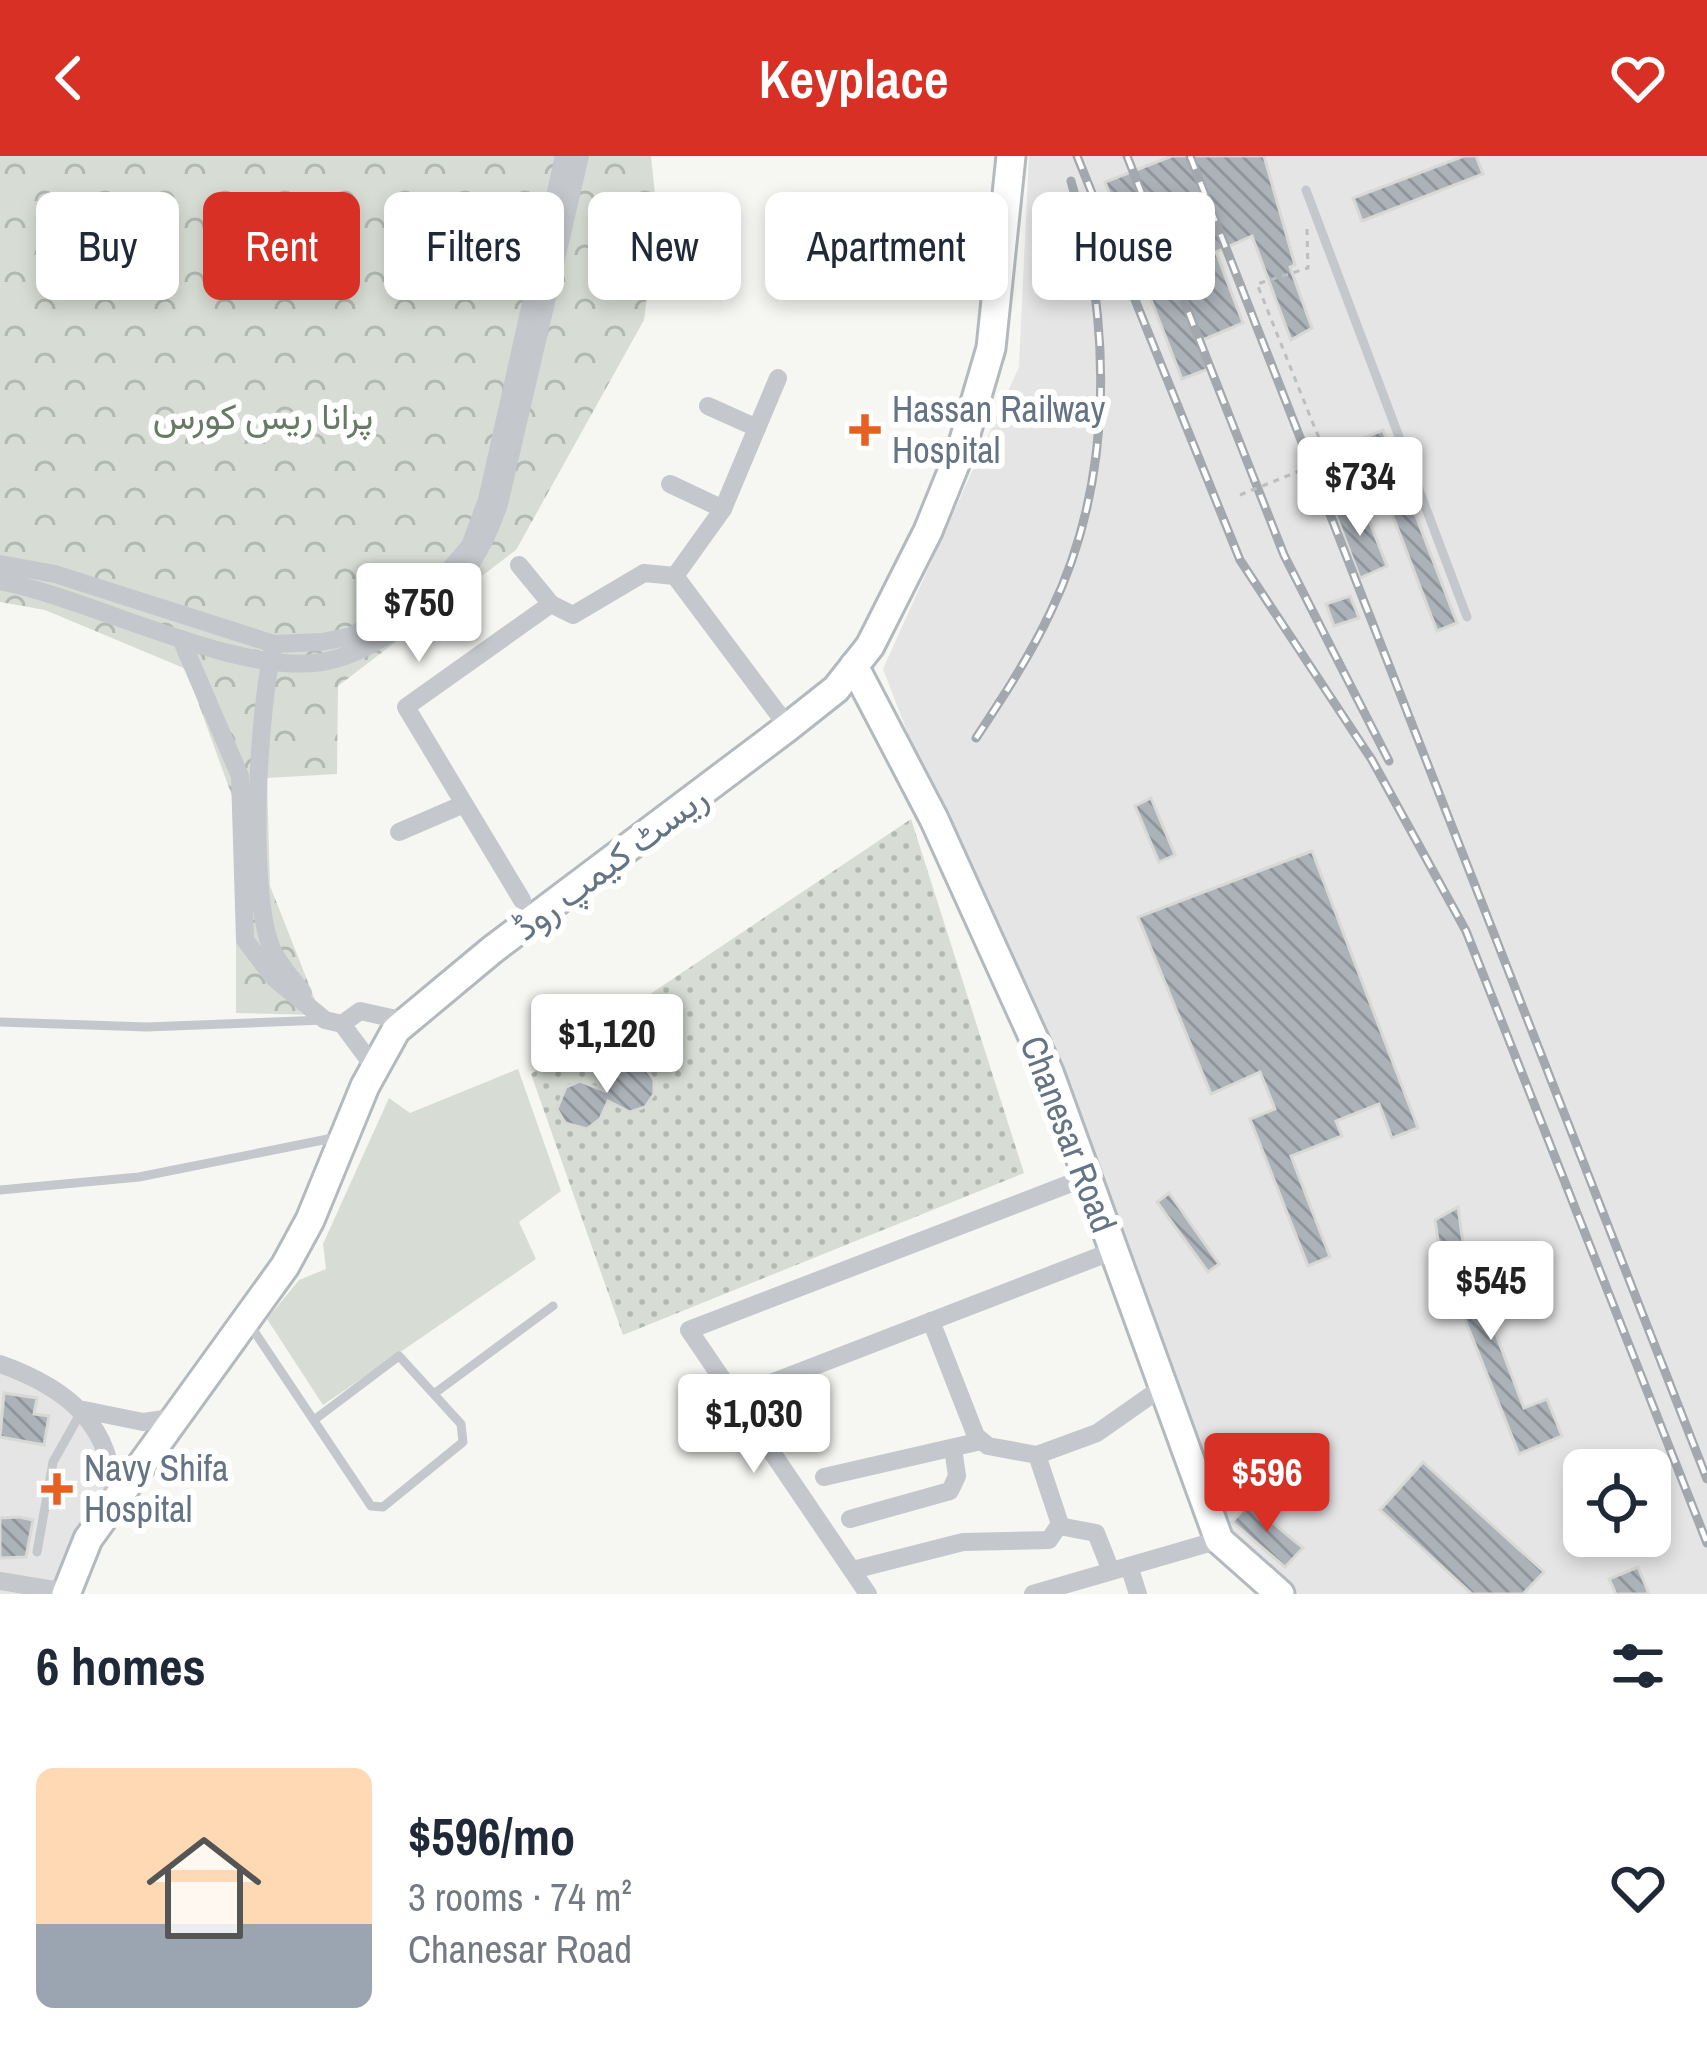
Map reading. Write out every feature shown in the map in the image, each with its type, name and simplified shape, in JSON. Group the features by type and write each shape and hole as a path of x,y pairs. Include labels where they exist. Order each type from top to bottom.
{"street":[{"path":"0,581 43,589 181,639 272,651 352,636 445,574 470,546 487,500 564,156"},
{"path":"0,564 55,574 272,651 320,663 374,646 429,605 481,557 500,504 580,156"},
{"name":"ریسٹ کیمپ روڈ","path":"66,1593 88,1539 310,1220 374,1067 405,1022 788,727 870,646 928,532 962,447 991,347 1011,156"},
{"path":"675,577 723,508 778,378"},
{"path":"708,406 757,428"},
{"path":"670,484 723,508"},
{"path":"519,565 551,604 573,616 644,573 675,577 788,727"},
{"path":"522,900 406,707 551,604"},
{"path":"181,639 240,776 244,940 274,978 333,1022"},
{"path":"272,651 258,743 269,941 374,1067"},
{"name":"Chanesar Road","path":"854,666 934,819 1049,1072 1219,1540 1280,1594"},
{"path":"399,832 464,804"},
{"path":"333,1022 360,1011 405,1022"},
{"path":"868,1594 688,1330 1087,1177"},
{"path":"732,1398 1113,1251"},
{"path":"931,1321 981,1442"},
{"path":"0,1364 62,1393 84,1410 106,1446 114,1474 112,1504"},
{"path":"824,1477 981,1442 1037,1455 1097,1433 1164,1386"},
{"path":"84,1410 143,1422 172,1418"},
{"path":"850,1520 950,1491 957,1476 953,1448"},
{"path":"853,1570 963,1542 1049,1540 1059,1526 1058,1508 1037,1455"},
{"path":"1059,1526 1096,1534 1138,1594"},
{"path":"1034,1594 1084,1587 1120,1568 1219,1540"},
{"path":"0,1581 66,1593"}],"lane":[{"path":"1306,190 1467,617"},
{"path":"0,1022 147,1027 333,1022"},
{"path":"0,1190 139,1177 345,1136"},
{"path":"435,1393 553,1306"},
{"path":"246,1318 371,1506 379,1509 464,1442 461,1424 399,1356 314,1420"},
{"path":"37,1552 53,1462 71,1424 84,1410"}],"path":[{"path":"1240,495 1328,459 1257,284 1308,268 1307,229"}],"shaded area":[{"path":"1029,156 1707,156 1707,1594 1280,1594 1219,1540 883,669 1019,367"},
{"name":"Navy Shifa Hospital","path":"0,1364 62,1393 114,1474 66,1594 0,1594"}],"green space":[{"name":"پرانا ریس کورس","path":"0,156 651,156 655,192 588,192 588,300 646,300 644,320 516,550 338,686 337,774 267,778 270,886 321,1015 236,1013 236,807 186,669 45,610 0,602"},
{"path":"911,819 1024,1173 623,1335 531,1074"},
{"path":"518,1069 561,1191 519,1222 536,1259 323,1405 267,1319 299,1280 326,1269 323,1244 389,1098 410,1113"}],"building":[{"path":"1172,156 1264,156 1295,265 1290,267 1312,328 1291,340 1252,236 1216,252 1243,323 1200,341 1211,368 1182,379 1151,300 1215,300 1215,192 1109,192 1105,182"},
{"path":"1464,156 1476,156 1483,174 1362,221 1353,198"},
{"path":"1383,430 1457,623 1437,631 1363,438"},
{"path":"1361,500 1387,566 1360,578 1334,510"},
{"path":"1350,596 1359,618 1334,626 1326,604"},
{"path":"1151,798 1175,855 1159,862 1135,806"},
{"path":"1312,851 1418,1128 1392,1138 1379,1104 1336,1121 1342,1136 1291,1156 1330,1257 1308,1266 1250,1119 1275,1109 1260,1072 1211,1094 1138,917"},
{"path":"631,1064 645,1068 654,1080 654,1094 645,1107 630,1112 608,1101 600,1119 587,1129 565,1123 557,1109 566,1087 580,1081 605,1091 616,1069"},
{"path":"1169,1193 1219,1264 1208,1272 1157,1202"},
{"path":"1458,1207 1464,1250 1524,1408 1547,1399 1562,1436 1519,1454 1441,1260 1435,1220"},
{"path":"4,1393 37,1398 34,1414 49,1416 44,1445 0,1437"},
{"path":"1423,1462 1544,1572 1523,1594 1472,1594 1380,1510"},
{"path":"1249,1503 1303,1548 1285,1567 1232,1522"},
{"path":"0,1518 33,1520 26,1557 0,1558"},
{"path":"1638,1567 1649,1594 1616,1594 1609,1579"}],"railway":[{"path":"1077,156 1240,560 1372,760 1466,931 1707,1543"},
{"path":"1127,156 1284,555 1389,761"},
{"path":"1190,156 1707,1479"},
{"path":"976,738 1051,611 1087,507 1096,453 1100,343 1085,234 1071,181"}],"place":[{"name":"Hassan Railway Hospital","path":"865,430"},
{"name":"Navy Shifa Hospital","path":"57,1489"}]}
